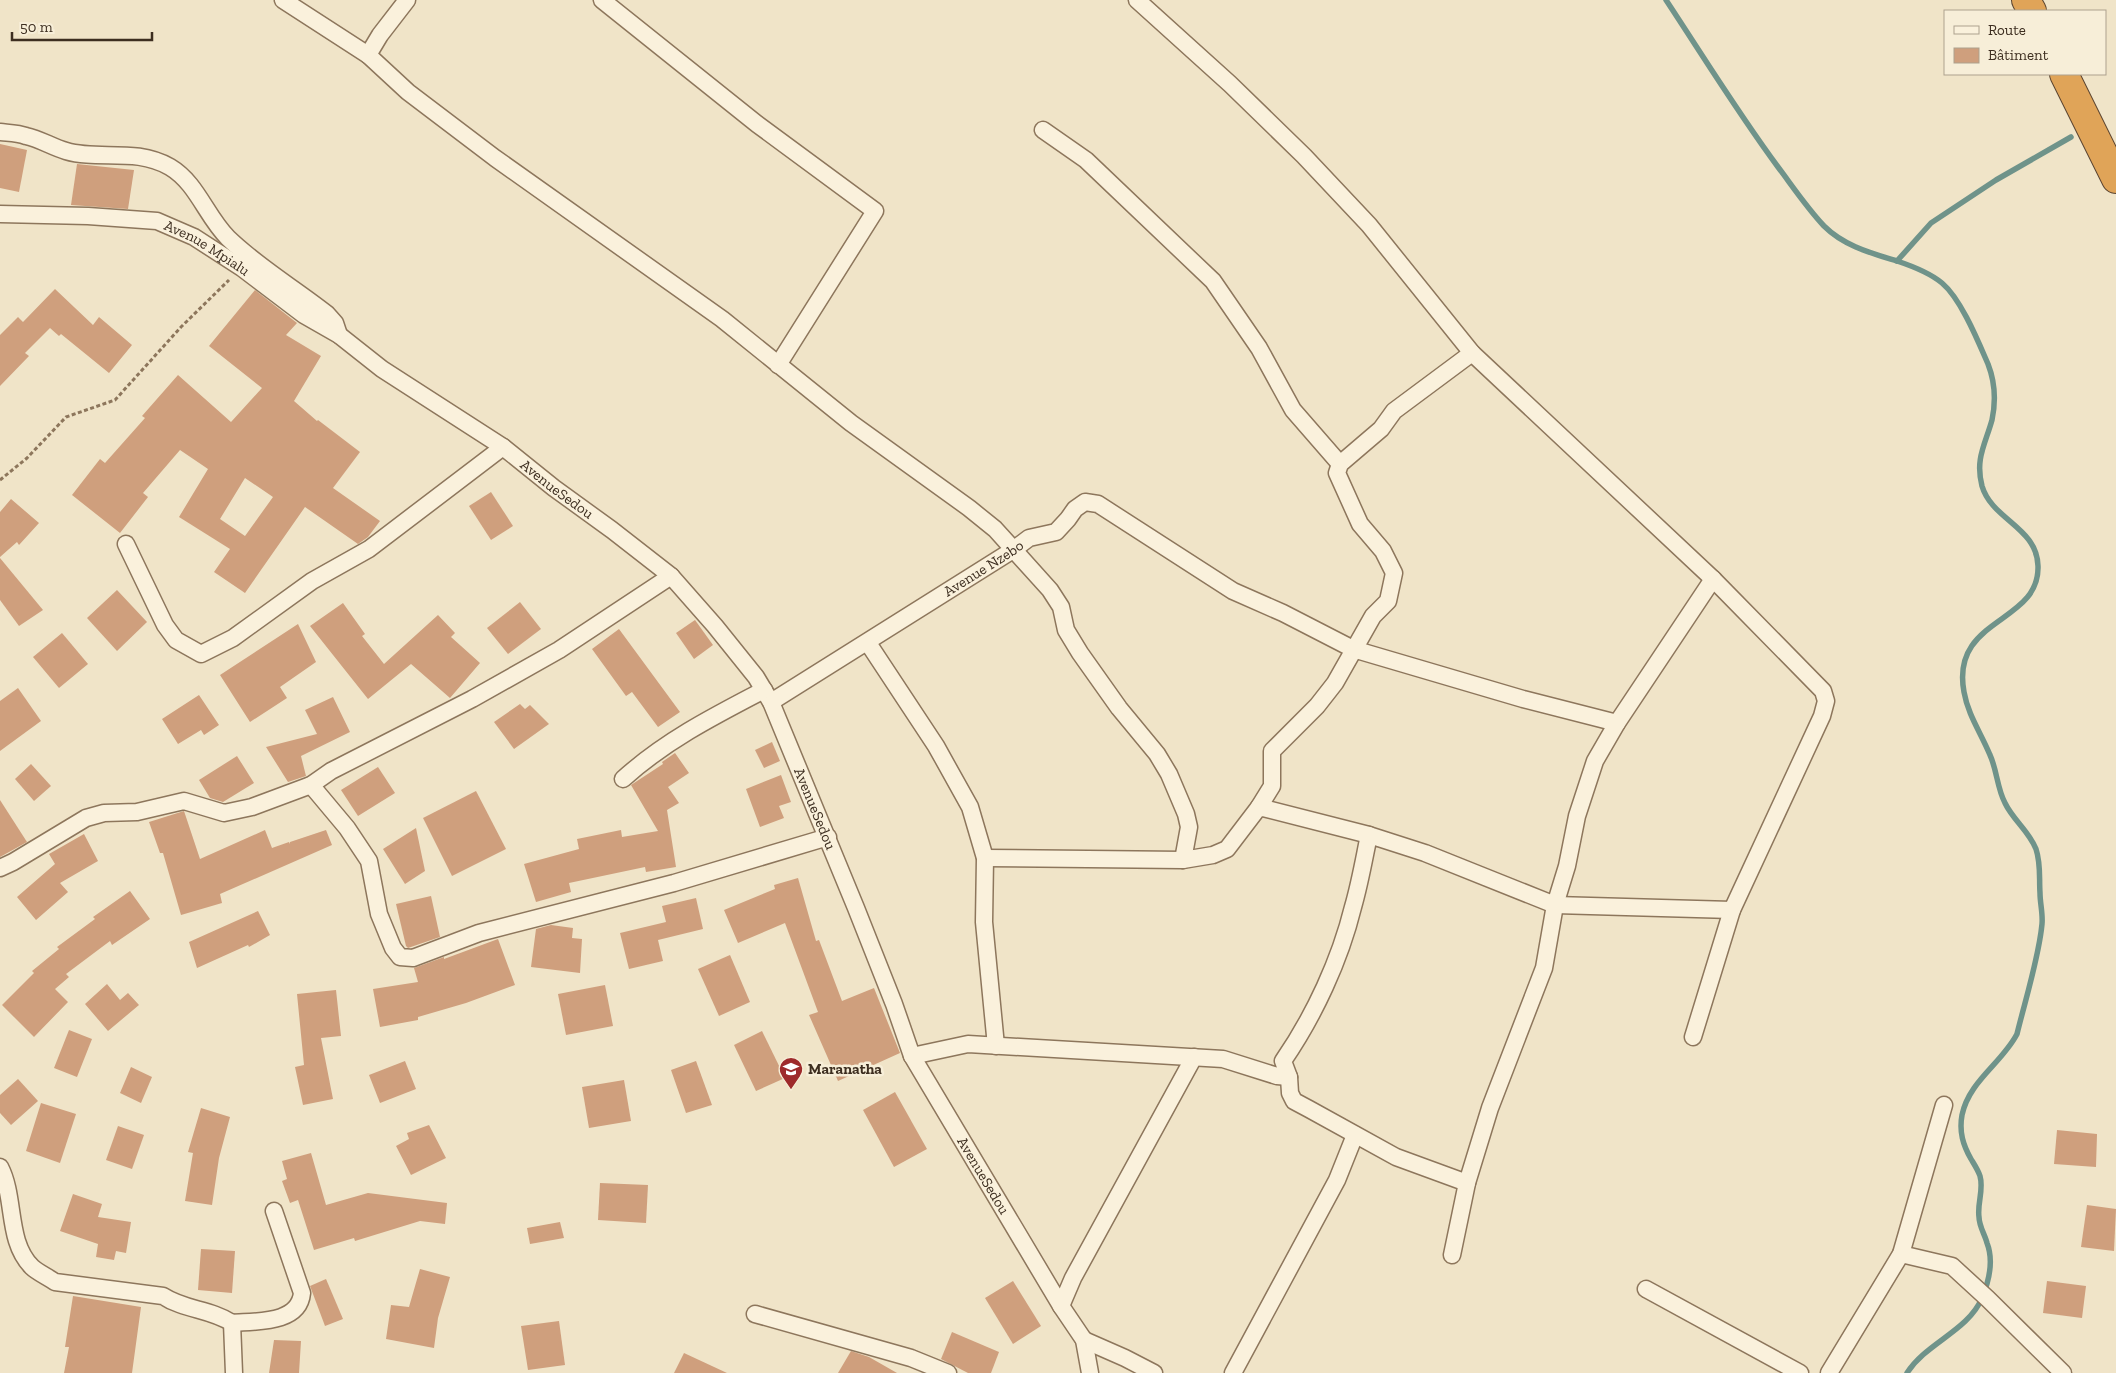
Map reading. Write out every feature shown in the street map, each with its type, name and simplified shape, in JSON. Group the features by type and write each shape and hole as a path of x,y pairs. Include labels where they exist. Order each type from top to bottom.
{"highway":[{"path":"2064,75 2116,179"}],"street":[{"path":"283,0 368,55 408,92 495,158 722,319 851,423 995,529 1050,590 1062,607 1066,630 1080,653 1119,708 1157,754 1169,774 1186,814 1189,827 1184,860"},
{"path":"368,55 380,35 407,0"},
{"path":"602,0 757,124 876,210 778,365"},
{"path":"1137,0 1230,84 1370,225 1472,353 1713,579 1823,691 1826,701 1822,716 1732,910 1693,1037"},
{"path":"1043,130 1086,160 1213,281 1258,348 1293,410 1340,464"},
{"path":"0,132 26,136 66,151 146,158 170,167 189,183 208,213 226,236 244,253 327,314 335,323 339,335"},
{"name":"Avenue Mpialu","path":"0,214 88,216 157,221 194,237 242,268 304,315 339,335 382,369"},
{"path":"985,858 1184,860 1213,855 1226,850 1259,807 1272,786 1272,751 1317,706 1335,683 1373,616 1388,601 1394,573 1383,551 1360,524 1353,511 1337,473 1340,464 1381,430 1394,411 1472,353"},
{"name":"AvenueSedou","path":"382,369 503,447 671,576 756,677 768,696 828,837 894,1004 912,1056 1061,1306 1084,1340 1090,1373"},
{"path":"126,544 165,625 176,640 201,654 233,638 312,581 369,549 503,447"},
{"name":"Avenue Nzebo","path":"624,779 643,761 670,741 695,726 768,696 868,643 1014,550 1029,538 1056,532 1084,502 1098,504 1233,591 1283,613 1353,649"},
{"path":"0,868 14,862 86,818 104,813 138,812 184,802 224,813 252,807 311,785 331,771 472,699 559,650 671,576"},
{"path":"1452,1255 1467,1184 1490,1108 1544,968 1555,905 1567,866 1577,816 1595,761 1617,723 1713,579"},
{"path":"868,643 936,746 970,807 985,858 984,922 996,1046"},
{"path":"1353,649 1523,699 1617,723"},
{"path":"311,785 347,828 369,861 379,914 393,948 400,956 413,958 479,933 674,883 828,837"},
{"path":"1259,807 1369,835 1425,853 1555,905 1732,910"},
{"path":"1369,835 1353,908 1328,979 1302,1033 1283,1061 1289,1077 1290,1093 1294,1101 1396,1157 1467,1184"},
{"path":"912,1056 968,1044 1223,1059 1277,1076 1289,1077"},
{"path":"1061,1306 1073,1278 1194,1057"},
{"path":"1828,1373 1901,1254 1944,1105"},
{"path":"1233,1373 1336,1180 1355,1135"},
{"path":"0,1167 6,1178 10,1195 15,1234 21,1252 33,1268 41,1271 55,1282 163,1296 173,1303 221,1316 232,1323 286,1316 295,1310 301,1301 302,1293 274,1211"},
{"path":"1901,1254 1952,1266 1988,1298 2062,1373"},
{"path":"1646,1289 1800,1373"},
{"path":"755,1314 911,1358 948,1373"},
{"path":"232,1323 234,1373"},
{"path":"1084,1340 1154,1373"}],"path":[{"path":"0,480 27,458 66,417 115,400 181,327 242,268"}],"building":[{"path":"0,144 27,150 19,192 0,188"},
{"path":"77,164 134,170 128,209 71,205"},
{"path":"55,289 93,325 99,317 132,345 109,373 61,334 59,336 50,328 25,353 29,356 0,386 0,335 18,317 23,322"},
{"path":"255,290 297,323 286,335 321,356 294,401 317,421 360,452 333,488 380,521 368,537 358,544 305,507 245,593 214,572 230,549 179,517 208,469 180,450 143,493 148,497 120,533 72,495 100,459 105,463 145,418 142,416 178,375 231,422 262,388 209,346","holes":["245,478 273,497 245,536 220,519"]},
{"path":"491,492 513,526 491,540 469,506"},
{"path":"11,499 39,523 19,545 17,542 0,557 0,512"},
{"path":"0,558 43,610 19,626 0,600"},
{"path":"117,590 147,622 117,651 87,618"},
{"path":"520,602 541,629 508,654 487,628"},
{"path":"343,603 365,634 362,636 384,664 438,615 455,633 451,637 480,663 450,698 411,664 368,699 310,626"},
{"path":"695,620 713,645 694,659 676,633"},
{"path":"298,624 316,662 280,687 287,698 250,722 220,675"},
{"path":"619,629 680,712 658,727 632,692 626,696 592,649"},
{"path":"62,633 88,664 59,688 33,657"},
{"path":"18,688 41,721 0,751 0,701"},
{"path":"199,695 219,725 204,735 201,730 178,744 162,719"},
{"path":"333,697 350,732 301,756 306,776 288,782 266,747 317,734 305,710"},
{"path":"520,704 525,709 530,705 549,724 514,749 494,722"},
{"path":"772,742 780,761 764,768 755,750"},
{"path":"675,753 689,773 668,787 679,803 667,810 676,867 646,872 645,867 569,883 571,892 536,902 524,864 579,849 577,839 621,830 622,837 658,831 631,785 663,764 662,762"},
{"path":"237,756 254,783 223,802 210,798 199,780"},
{"path":"31,764 51,786 34,801 15,779"},
{"path":"378,767 395,793 358,816 341,790"},
{"path":"781,775 791,802 779,806 784,818 760,827 746,789"},
{"path":"476,791 506,849 452,876 423,818"},
{"path":"0,800 27,842 0,857"},
{"path":"184,811 200,859 265,830 272,848 289,842 290,844 290,842 326,830 332,845 220,894 222,903 181,915 163,853 160,853 149,822"},
{"path":"416,828 425,871 405,884 383,849"},
{"path":"84,834 98,861 60,883 68,892 36,920 17,897 55,864 49,854"},
{"path":"798,878 816,941 819,940 842,1001 874,988 900,1053 838,1081 809,1015 818,1012 785,923 738,943 724,910 775,889 774,885"},
{"path":"130,891 150,919 112,945 110,941 66,974 69,977 55,989 68,1002 34,1037 2,1005 34,973 32,971 59,949 57,947 95,919 93,917"},
{"path":"431,896 440,937 408,948 396,904"},
{"path":"696,898 703,929 658,940 663,961 629,969 620,933 666,922 662,906"},
{"path":"258,911 270,935 249,947 248,945 197,968 189,942"},
{"path":"551,925 573,928 572,938 582,939 580,973 531,967 536,929"},
{"path":"498,939 515,985 466,1003 418,1017 418,1020 380,1027 373,989 418,982 414,968"},
{"path":"730,955 750,1002 719,1016 698,969"},
{"path":"107,984 120,1000 128,993 139,1005 108,1031 85,1004"},
{"path":"605,985 613,1026 566,1035 558,994"},
{"path":"336,990 341,1036 321,1038 333,1099 303,1105 295,1067 304,1065 297,994"},
{"path":"69,1030 92,1039 77,1077 54,1068"},
{"path":"762,1031 785,1078 756,1091 734,1045"},
{"path":"405,1061 416,1089 380,1103 369,1075"},
{"path":"696,1061 712,1105 686,1113 671,1070"},
{"path":"131,1067 152,1077 141,1103 120,1093"},
{"path":"18,1079 38,1101 11,1125 0,1113 0,1095"},
{"path":"624,1080 631,1121 589,1128 582,1087"},
{"path":"895,1092 927,1149 894,1167 863,1110"},
{"path":"41,1103 76,1114 60,1163 26,1151"},
{"path":"201,1108 230,1117 219,1158 212,1205 185,1201 193,1153 188,1152"},
{"path":"429,1125 446,1158 411,1175 396,1146 409,1139 407,1133"},
{"path":"118,1126 144,1135 132,1169 106,1160"},
{"path":"2057,1130 2097,1134 2096,1167 2054,1164"},
{"path":"311,1153 326,1205 368,1193 447,1203 445,1224 420,1221 355,1241 354,1238 314,1250 298,1200 290,1203 282,1181 287,1179 282,1161"},
{"path":"600,1183 648,1185 646,1223 598,1220"},
{"path":"73,1194 102,1204 98,1217 131,1222 126,1253 116,1251 114,1260 96,1257 98,1244 60,1231"},
{"path":"2087,1205 2116,1209 2114,1251 2081,1247"},
{"path":"560,1222 564,1238 530,1244 527,1228"},
{"path":"201,1249 235,1251 232,1293 198,1290"},
{"path":"420,1269 450,1277 438,1318 434,1348 386,1339 391,1305 409,1307"},
{"path":"326,1279 343,1319 325,1326 310,1286"},
{"path":"1013,1281 1041,1326 1013,1344 985,1298"},
{"path":"2047,1281 2086,1286 2082,1318 2043,1313"},
{"path":"73,1296 141,1307 132,1373 64,1373 69,1347 65,1347"},
{"path":"559,1321 565,1365 528,1370 521,1326"},
{"path":"952,1332 999,1352 991,1373 968,1373 941,1359"},
{"path":"274,1340 301,1341 299,1373 269,1373"},
{"path":"851,1351 869,1357 897,1373 838,1373"},
{"path":"684,1353 727,1373 674,1373"}],"waterway":[{"path":"1666,0 1763,147 1824,226 1849,244 1909,265 1932,276 1942,283 1956,299 1988,364 1993,385 1992,420 1980,460 1982,486 1987,498 2022,533 2036,553 2038,566 2035,585 2025,600 1982,634 1970,649 1963,667 1966,700 1992,761 2002,797 2008,809 2033,843 2038,855 2042,916 2038,950 2017,1034 2011,1044 1971,1092 1962,1115 1961,1133 1968,1154 1981,1181 1979,1220 1989,1250 1989,1278 1976,1309 1957,1328 1925,1353 1907,1373"},
{"path":"1897,261 1931,223 1996,180 2071,137"}],"place":[{"name":"Maranatha","path":"791,1090"}]}
